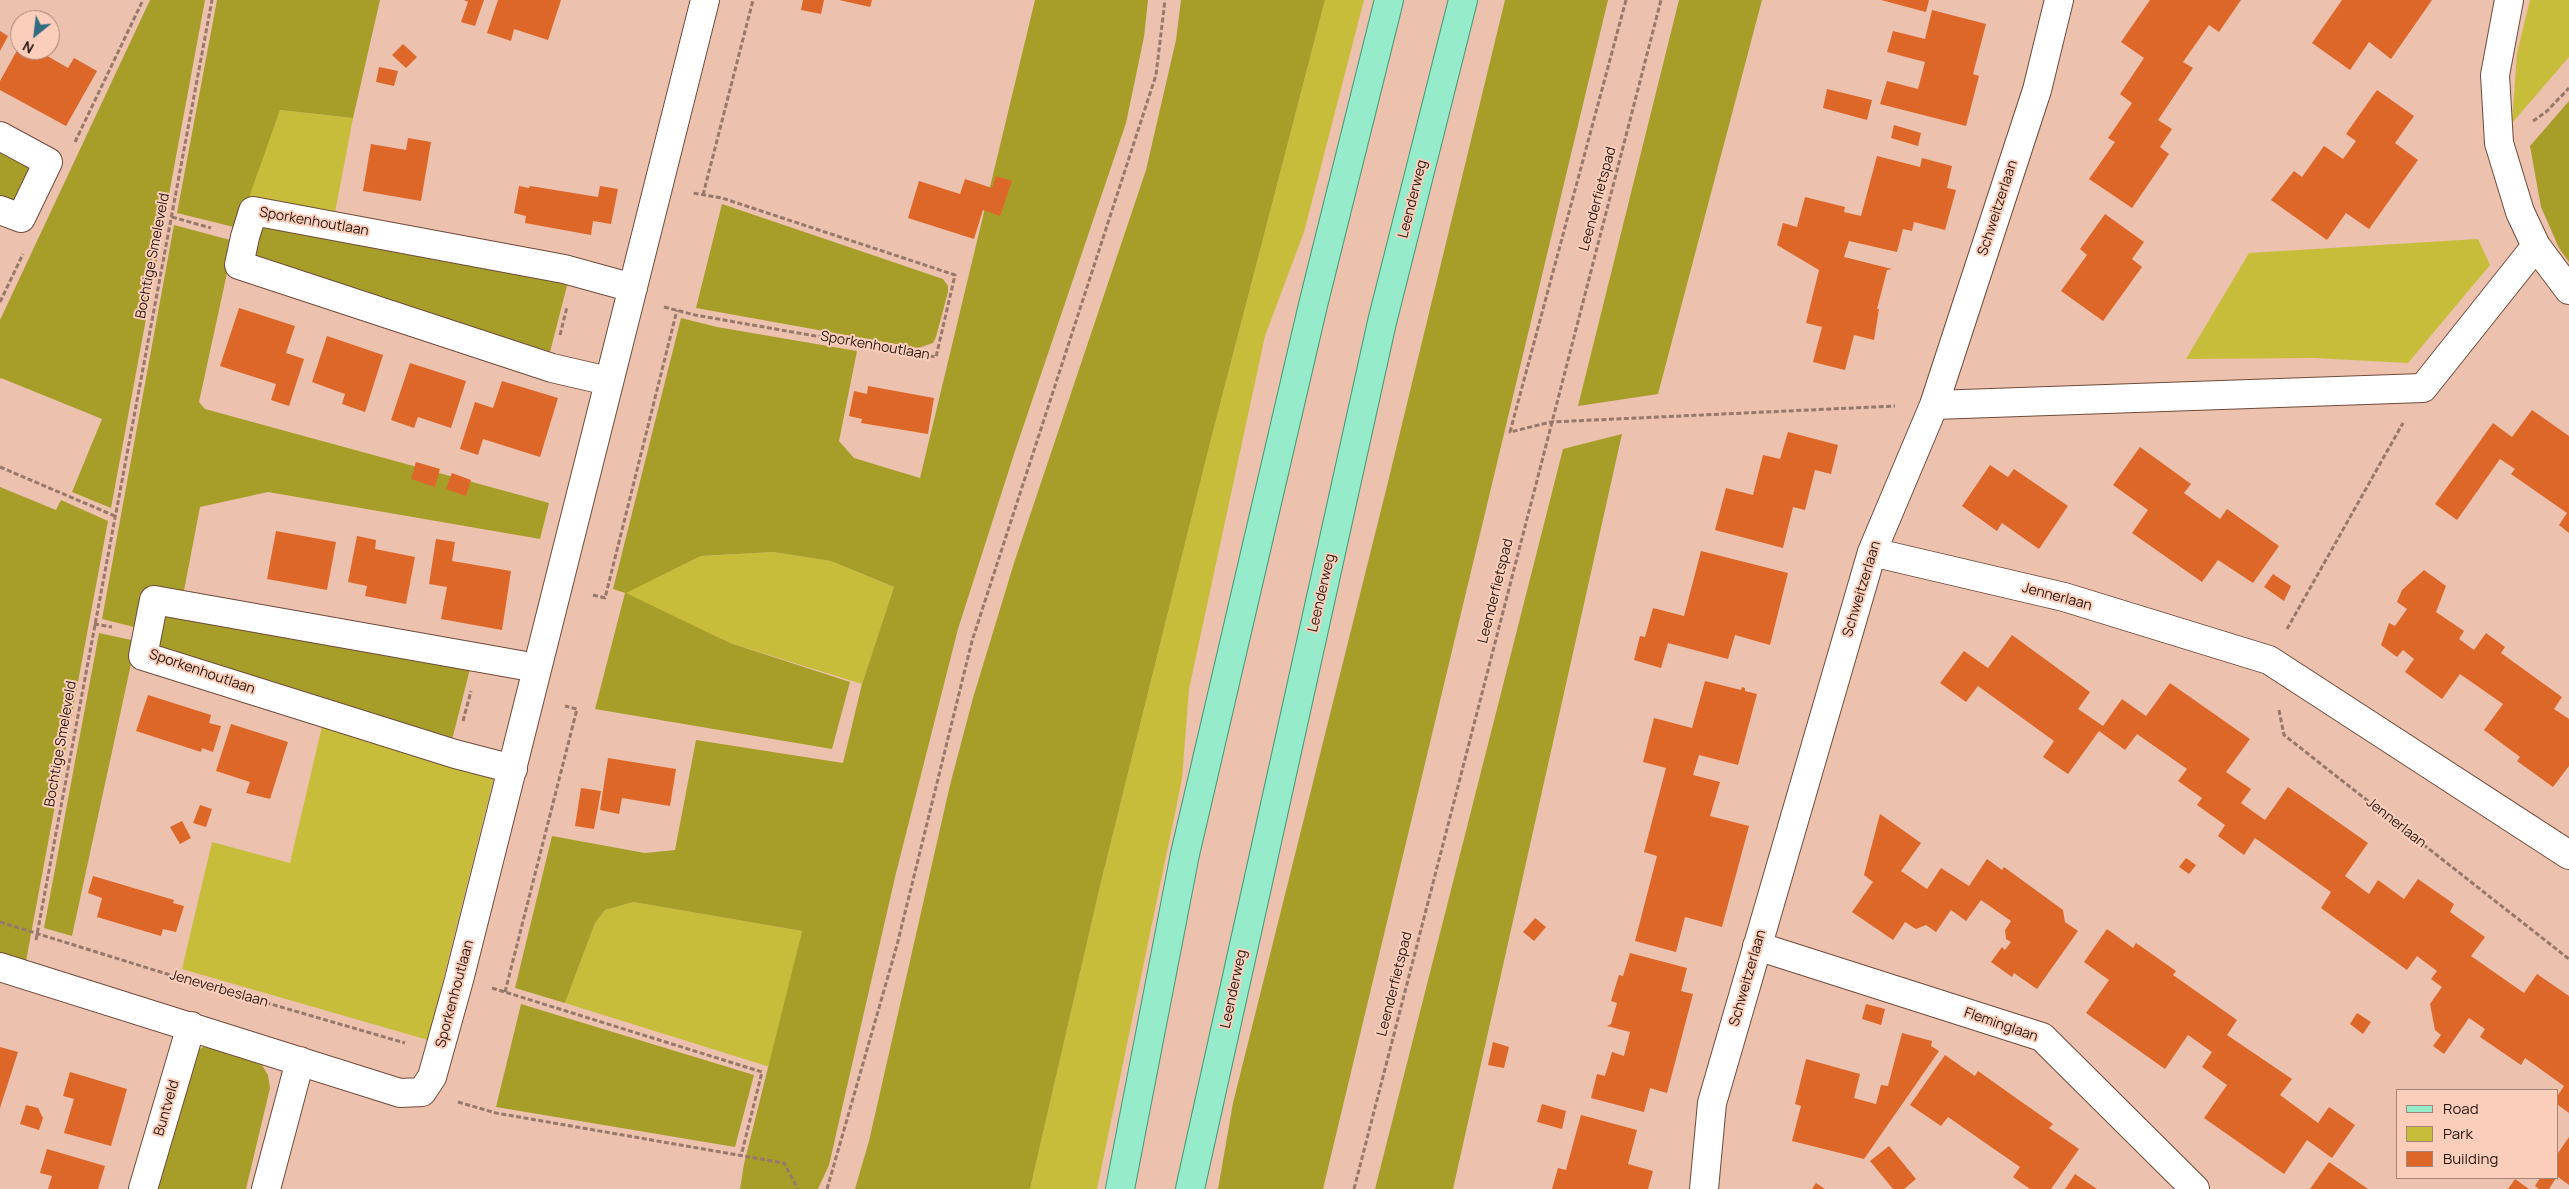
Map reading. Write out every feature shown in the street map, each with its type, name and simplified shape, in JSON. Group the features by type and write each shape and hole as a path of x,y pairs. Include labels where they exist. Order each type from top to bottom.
{"main road":[{"path":"1120,1189 1185,854 1313,305 1389,0"},
{"name":"Leenderweg","path":"1190,1189 1380,332 1463,0"}],"street":[{"name":"Sporkenhoutlaan","path":"422,1092 432,1078 459,980 704,0"},
{"name":"Schweitzerlaan","path":"1704,1189 1712,1103 1872,552 1934,405 2037,90 2059,0"},
{"path":"2509,0 2495,75 2499,142 2520,212 2536,246 2569,290"},
{"path":"0,136 48,162 21,218 0,210"},
{"name":"Sporkenhoutlaan","path":"608,381 552,368 239,265 245,237 253,211 575,272 631,292"},
{"path":"1934,405 2423,388 2536,246"},
{"name":"Jennerlaan","path":"1872,552 2064,597 2269,660 2569,855"},
{"name":"Sporkenhoutlaan","path":"513,770 455,754 144,656 154,600 480,656 537,668"},
{"name":"Fleminglaan","path":"1757,946 2042,1037 2194,1189"},
{"path":"0,967 400,1093 422,1092"},
{"name":"Buntveld","path":"143,1189 191,1026"},
{"path":"266,1189 300,1061"}],"path":[{"name":"Bochtige Smeleveld","path":"29,976 212,0"},
{"path":"703,195 753,0"},
{"path":"827,1189 897,944 972,641 1156,75 1165,0"},
{"path":"1626,0 1510,432 1551,422 1934,405"},
{"name":"Leenderfietspad","path":"1354,1189 1551,422 1662,0"},
{"path":"2499,142 2546,112 2569,88"},
{"name":"Sporkenhoutlaan","path":"631,292 677,310 936,357 956,275 722,198 658,186"},
{"path":"552,368 575,272"},
{"path":"557,586 605,598 677,310"},
{"path":"2269,660 2423,388"},
{"path":"0,467 115,516"},
{"path":"455,754 480,656"},
{"name":"Jennerlaan","path":"2269,660 2284,735 2569,959"},
{"path":"506,992 577,710 531,698"},
{"name":"Jeneverbeslaan","path":"0,922 440,1053"},
{"path":"459,980 506,992 762,1072 741,1156"},
{"path":"422,1092 496,1113 784,1163 798,1189"}],"green space":[{"path":"1325,0 1364,0 1304,232 1265,336 1189,689 1182,779 1097,1189 1030,1189 1101,882 1211,439"},
{"path":"2530,0 2569,0 2569,57 2512,123 2517,53"},
{"path":"280,110 353,118 334,218 245,203"},
{"path":"2478,239 2490,265 2408,363 2314,358 2186,359 2249,253"},
{"path":"773,552 831,561 894,587 862,684 730,643 625,593 701,556"},
{"path":"323,722 495,773 428,1040 182,969 212,842 290,863"},
{"path":"633,902 802,931 770,1067 565,1003 595,923 605,910"}],"shaded area":[{"path":"150,0 205,0 111,508 72,492 102,419 0,379 0,320"},
{"path":"217,0 380,0 353,118 280,110 238,228 177,213"},
{"path":"1035,0 1148,0 1144,37 1126,123 1014,454 958,629 896,873 829,1165 818,1189 740,1189 744,1164 802,931 633,902 605,910 595,923 565,1003 515,988 552,836 645,853 675,850 696,740 843,763 862,684 894,587 831,561 773,552 701,556 626,593 730,643 850,682 832,749 595,709 625,593 613,589 681,318 717,327 857,351 839,441 854,458 920,478"},
{"path":"1181,0 1325,0 1211,439 1101,882 1030,1189 855,1189 869,1141 950,785 973,698 1014,563 1146,170 1176,40"},
{"path":"1505,0 1608,0 1323,1189 1218,1189 1233,1103 1387,486"},
{"path":"1679,0 1762,0 1658,394 1578,406"},
{"path":"2569,101 2569,262 2559,248 2541,207 2530,146"},
{"path":"0,144 33,164 18,202 0,199"},
{"path":"722,204 943,279 948,286 948,292 933,343 918,348 696,308"},
{"path":"174,225 234,241 199,402 205,409 549,503 540,539 268,492 200,507 183,596 138,628 102,619"},
{"path":"264,225 569,278 549,356 254,258 256,231"},
{"path":"1622,434 1453,1189 1375,1189 1563,449"},
{"path":"0,487 56,510 61,500 108,521 26,961 0,953"},
{"path":"162,615 471,665 451,744 163,650 158,646"},
{"path":"99,633 136,641 72,936 44,928"},
{"path":"521,1004 754,1075 735,1147 496,1107"},
{"path":"207,1045 260,1062 268,1075 270,1088 246,1189 155,1189 196,1051"}],"building":[{"path":"464,0 484,0 475,26 461,22 468,2"},
{"path":"498,0 561,0 548,40 514,29 511,41 487,33"},
{"path":"803,0 824,0 821,14 801,10"},
{"path":"839,0 872,0 870,7"},
{"path":"1881,0 1929,0 1926,12"},
{"path":"2150,0 2241,0 2219,32 2209,25 2183,62 2193,68 2158,120 2172,129 2160,147 2169,154 2132,208 2089,179 2115,142 2108,138 2132,103 2120,94 2144,58 2121,42"},
{"path":"2342,0 2432,0 2391,59 2369,42 2350,70 2312,43"},
{"path":"1932,10 1986,24 1973,74 1979,76 1966,126 1880,104 1887,81 1918,89 1925,62 1887,52 1893,31 1925,39"},
{"path":"0,31 8,36 0,51"},
{"path":"403,44 417,57 406,68 392,55"},
{"path":"74,58 97,71 66,126 0,90 0,81 12,60 54,60 68,68"},
{"path":"379,67 398,71 394,86 376,82"},
{"path":"1827,89 1872,100 1867,120 1823,108"},
{"path":"2377,90 2414,116 2395,143 2418,160 2369,229 2346,213 2327,240 2271,200 2294,171 2302,177 2324,146 2343,159 2356,141 2346,134"},
{"path":"1894,125 1921,133 1918,146 1891,138"},
{"path":"408,138 431,142 421,201 363,191 371,144 406,150"},
{"path":"1877,156 1920,167 1922,158 1952,166 1947,188 1956,190 1945,230 1914,222 1912,231 1903,229 1897,252 1849,241 1844,257 1892,269 1887,270 1877,309 1879,309 1874,340 1854,335 1845,370 1813,362 1822,327 1806,323 1819,270 1777,245 1783,223 1797,227 1805,197 1845,207 1844,212 1861,216"},
{"path":"996,176 1012,181 1000,216 983,210 974,239 908,218 919,181 960,194 965,179 992,188"},
{"path":"519,186 529,188 530,186 598,197 600,186 618,189 611,224 593,221 591,235 525,223 526,216 514,213"},
{"path":"2105,214 2144,242 2132,259 2142,267 2103,321 2061,291 2087,255 2080,249"},
{"path":"239,308 295,326 286,353 304,359 289,406 271,400 276,384 220,366"},
{"path":"327,336 383,355 365,412 342,404 345,394 312,382"},
{"path":"410,363 466,381 451,428 418,417 414,428 391,420"},
{"path":"502,381 558,398 540,457 483,439 478,455 460,449 475,402 493,408"},
{"path":"868,386 934,398 928,434 861,423 862,419 849,416 854,391 867,394"},
{"path":"2532,410 2569,436 2569,533 2559,525 2567,513 2511,474 2515,469 2500,459 2457,520 2435,504 2493,423 2512,437"},
{"path":"1788,432 1838,445 1831,474 1815,470 1805,510 1793,507 1783,548 1715,530 1726,488 1753,495 1763,455 1780,459"},
{"path":"2140,447 2191,484 2184,493 2220,519 2227,509 2279,546 2253,583 2218,560 2202,582 2132,533 2148,510 2113,485"},
{"path":"416,462 440,469 435,487 411,479"},
{"path":"1990,465 2008,477 2014,469 2068,506 2039,549 2002,523 1997,531 1962,506"},
{"path":"452,473 471,480 466,496 446,489"},
{"path":"276,531 336,542 327,590 267,579"},
{"path":"357,536 376,540 375,549 415,557 406,604 365,596 367,586 348,582"},
{"path":"436,539 455,542 452,561 511,571 502,630 441,619 447,587 429,584"},
{"path":"1701,551 1788,573 1770,645 1735,635 1728,659 1668,643 1661,668 1634,660 1640,636 1645,637 1653,608 1684,616"},
{"path":"2424,570 2446,586 2436,612 2464,631 2459,639 2474,650 2486,633 2505,647 2501,653 2562,697 2554,709 2569,719 2569,766 2553,787 2517,761 2520,757 2484,730 2503,704 2460,674 2442,699 2405,672 2414,659 2403,650 2397,657 2381,645 2389,623 2395,626 2407,609 2397,602 2402,590"},
{"path":"2273,574 2291,586 2284,601 2264,587"},
{"path":"2012,635 2090,692 2078,709 2103,726 2122,699 2146,716 2170,683 2250,739 2226,772 2251,789 2241,803 2265,820 2288,787 2368,843 2345,876 2369,894 2378,880 2404,899 2418,879 2454,904 2450,912 2485,937 2471,956 2524,993 2537,974 2569,996 2569,1113 2559,1106 2559,1094 2564,1086 2525,1058 2521,1065 2480,1037 2485,1029 2469,1018 2444,1054 2433,1046 2441,1035 2435,1030 2430,1004 2442,987 2431,979 2437,971 2417,956 2407,970 2321,908 2331,892 2255,838 2244,855 2218,836 2225,825 2197,805 2202,798 2178,781 2187,769 2137,734 2125,750 2099,731 2068,774 2043,757 2054,741 1978,686 1966,702 1940,683 1964,651 1988,668"},
{"path":"1705,681 1741,690 1742,687 1745,688 1745,691 1757,694 1738,765 1699,755 1693,775 1720,782 1710,816 1749,826 1722,927 1685,917 1676,952 1635,941 1657,856 1644,852 1666,768 1643,762 1654,718 1692,728"},
{"path":"148,695 211,715 209,723 221,726 213,752 202,748 201,752 136,731"},
{"path":"231,724 288,742 270,799 246,793 250,782 216,771"},
{"path":"608,758 676,769 670,806 622,798 619,814 600,810"},
{"path":"581,788 601,791 594,829 575,826"},
{"path":"200,805 212,809 206,827 193,823"},
{"path":"1880,814 1921,843 1901,871 1927,889 1941,868 1969,886 1987,859 2002,870 2004,867 2063,910 2065,922 2078,931 2037,989 2014,973 2012,977 1991,962 2002,947 2005,950 2011,942 2006,939 2005,930 2011,921 1981,900 1966,921 1951,910 1936,932 1926,925 1916,929 1905,922 1893,940 1852,912 1873,882 1864,875"},
{"path":"182,821 191,838 180,844 170,827"},
{"path":"2186,858 2196,865 2189,874 2179,867"},
{"path":"93,876 174,900 173,903 184,906 176,932 163,929 161,936 97,917 102,898 88,893"},
{"path":"1535,918 1546,927 1534,941 1523,932"},
{"path":"2107,929 2133,948 2136,943 2176,971 2173,975 2237,1020 2227,1035 2292,1079 2280,1095 2318,1123 2329,1107 2355,1125 2332,1158 2307,1140 2284,1174 2204,1118 2227,1085 2202,1067 2212,1052 2188,1035 2165,1069 2086,1013 2109,980 2084,962"},
{"path":"1630,953 1687,968 1681,991 1693,994 1667,1093 1650,1088 1644,1112 1591,1098 1597,1074 1605,1076 1612,1052 1624,1056 1630,1032 1607,1026 1611,1024 1617,1003 1611,1001 1619,975 1623,976"},
{"path":"1866,1004 1885,1009 1881,1025 1862,1019"},
{"path":"2357,1013 2371,1022 2363,1034 2350,1024"},
{"path":"1902,1033 1932,1041 1931,1046 1939,1051 1864,1159 1792,1141 1801,1106 1795,1104 1806,1059 1860,1074 1854,1098 1876,1104 1881,1085 1888,1086"},
{"path":"1493,1042 1509,1047 1504,1068 1488,1065"},
{"path":"0,1047 18,1052 0,1108"},
{"path":"1945,1055 1975,1076 1978,1071 2053,1124 2049,1128 2079,1149 2051,1189 2030,1189 2013,1177 2020,1167 1948,1117 1941,1126 1910,1105"},
{"path":"70,1072 127,1089 111,1146 64,1133 74,1099 63,1096"},
{"path":"1542,1104 1566,1111 1562,1129 1537,1122"},
{"path":"26,1105 38,1108 43,1118 39,1130 20,1124"},
{"path":"1581,1115 1637,1130 1628,1164 1653,1171 1648,1189 1552,1189 1558,1168 1566,1170"},
{"path":"2569,1137 2569,1185 2559,1178 2559,1152"},
{"path":"1889,1146 1916,1179 1904,1189 1893,1189 1870,1161"},
{"path":"47,1149 105,1166 98,1189 48,1189 52,1176 40,1173"},
{"path":"2329,1162 2368,1189 2310,1189"},
{"path":"2075,1174 2097,1189 2065,1189"},
{"path":"2515,1179 2529,1189 2508,1189"},
{"path":"2539,1179 2555,1179 2549,1189 2539,1189 2535,1186"},
{"path":"1816,1183 1825,1189 1812,1189"}]}
